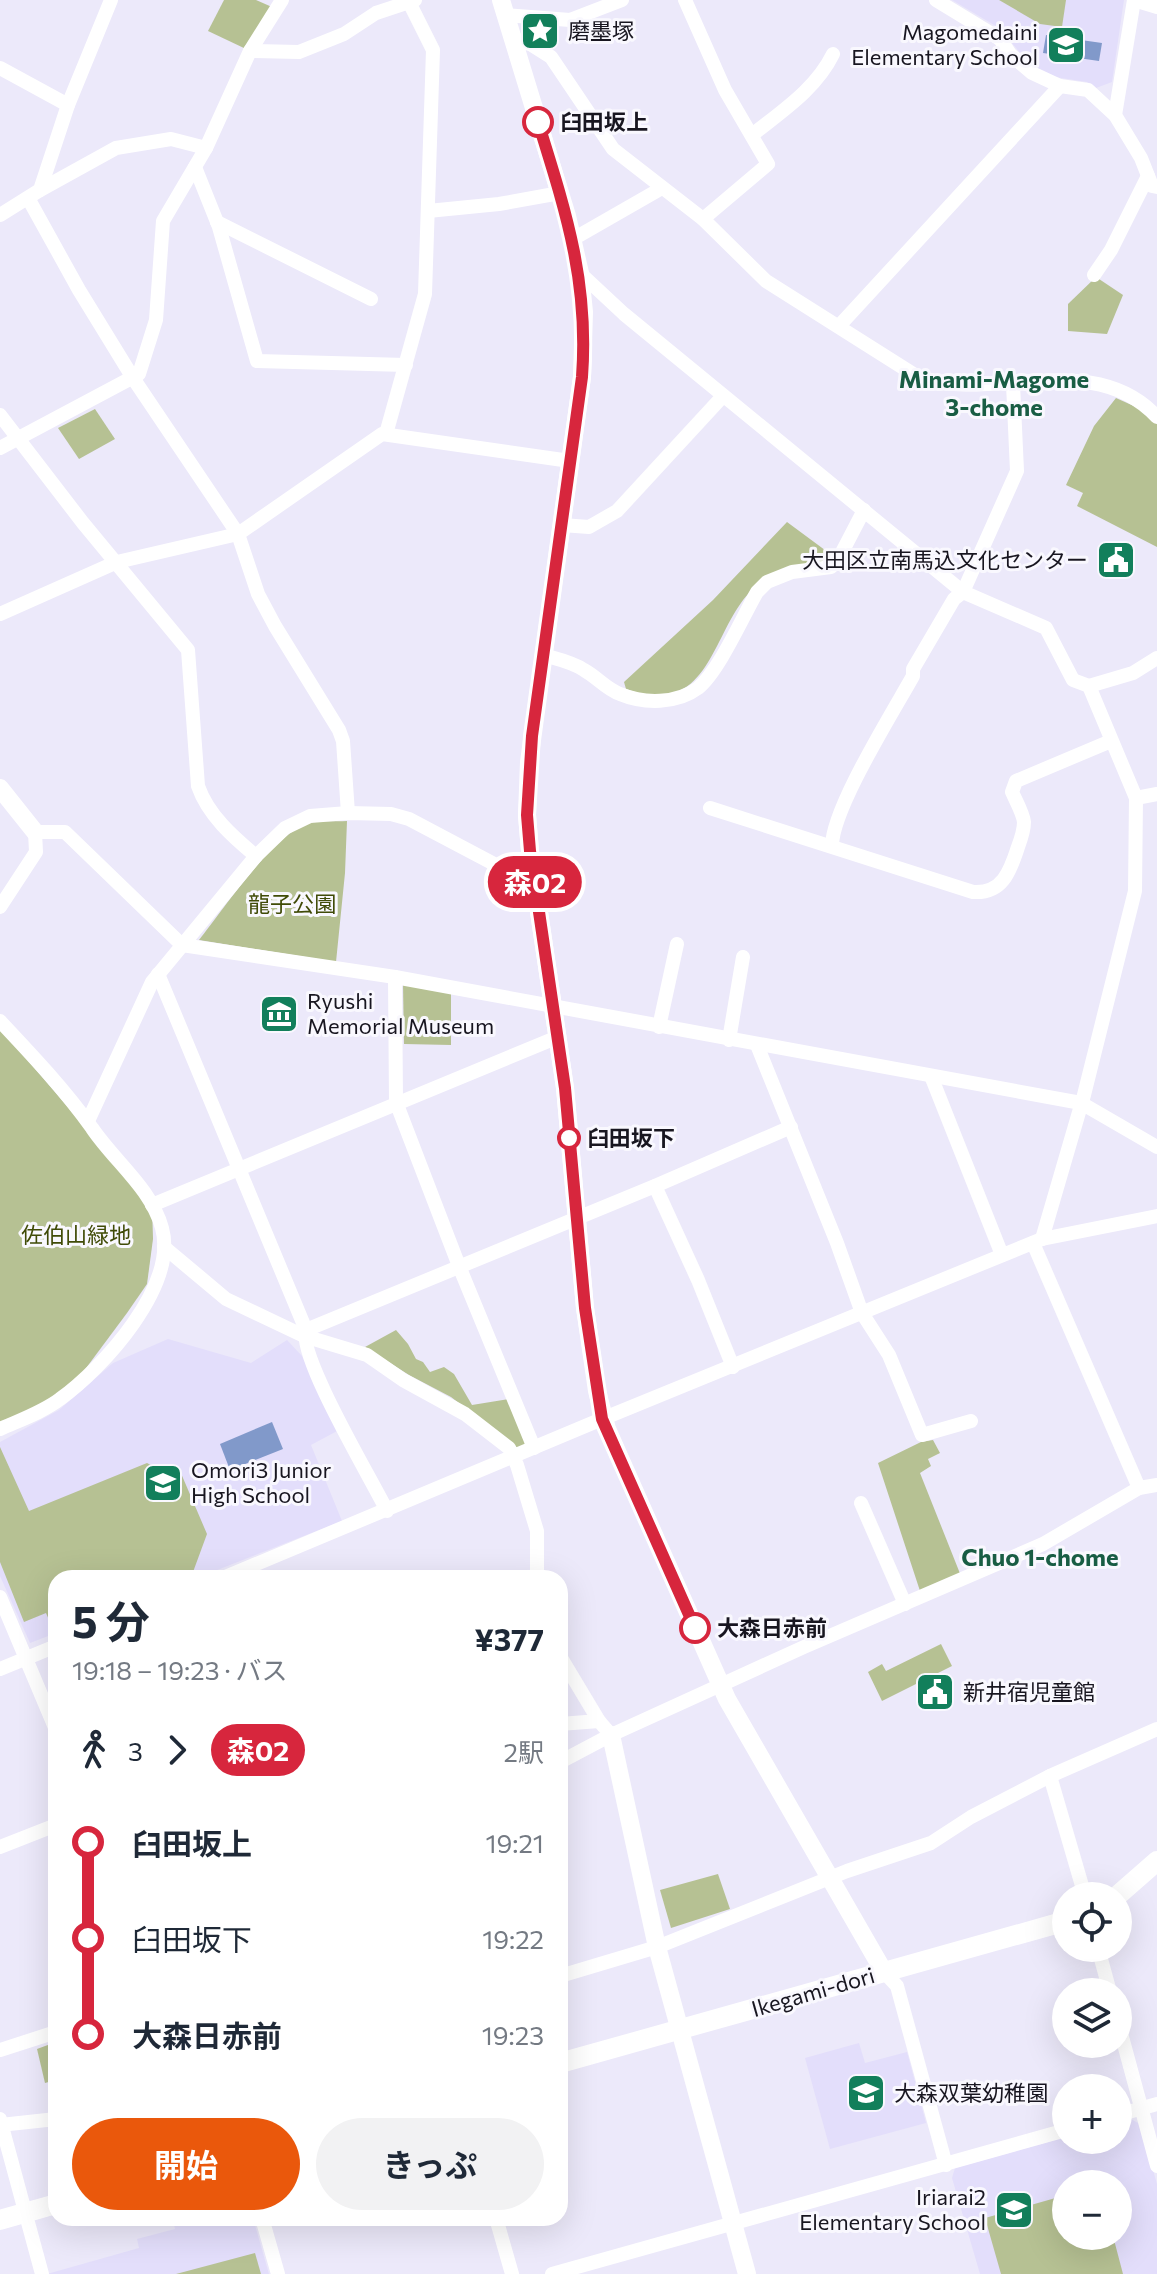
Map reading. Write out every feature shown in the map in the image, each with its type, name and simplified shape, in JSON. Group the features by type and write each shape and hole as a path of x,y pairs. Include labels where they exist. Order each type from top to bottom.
{"main road":[{"path":"1132,1885 1153,1870"},
{"name":"Ikegami-dori","path":"568,2061 1052,1925"},
{"path":"0,2220 48,2206"}],"street":[{"path":"111,0 34,194 79,290 133,378 238,534 258,594 339,730 343,741 348,813"},
{"path":"0,448 139,374 156,320 163,221 206,148 250,51 282,0"},
{"path":"622,0 570,20 503,8 560,193 580,273 584,351 532,736 527,800 534,880 558,1037 585,1308 602,1419 721,1686 884,1972 897,1986 946,2165"},
{"path":"685,0 725,90 768,164 703,219"},
{"path":"936,0 1000,39 1010,54 1032,73 1060,86 1088,90 1115,115 1141,158 1153,182 1094,275"},
{"path":"1115,115 1134,0 1157,7"},
{"path":"250,51 299,52 344,34 376,13 411,1 433,50 425,294 386,434"},
{"path":"512,38 532,45 551,57 613,149 703,219 766,281 921,379 942,385 1076,379 1104,384 1139,401 1157,417"},
{"path":"752,135 809,89 824,72 833,54"},
{"path":"0,68 68,105"},
{"path":"839,326 1060,86"},
{"path":"0,215 116,148 171,139 206,148"},
{"path":"195,167 237,284 257,361 406,365"},
{"path":"573,239 662,188"},
{"path":"428,211 499,204 560,193"},
{"path":"217,222 371,299"},
{"path":"580,273 624,314 963,592 1046,628 1073,680 1089,686 1133,673 1157,658"},
{"path":"832,846 832,835 852,787 913,676 913,669 954,599 963,592 1017,471 1013,384"},
{"path":"562,525 589,527 617,511 723,396"},
{"path":"0,415 188,650 198,786 204,802 256,856"},
{"path":"0,614 117,562 238,534 382,434 570,461"},
{"path":"543,655 586,671 607,688 624,696 656,701 674,699 698,688 712,671 757,592 767,582 792,572 831,567 838,560 864,510"},
{"path":"1089,686 1136,798 1135,891 1081,1103 1037,1241 1139,1488"},
{"path":"710,808 984,893 1000,885 1009,875 1023,833 1024,819 1012,792 1016,781 1111,741"},
{"path":"0,788 35,832 36,852 0,907"},
{"path":"1136,798 1157,794"},
{"path":"88,1121 135,1015 158,974 256,856 285,828 310,816 391,814 409,819 515,875 534,880"},
{"path":"35,832 65,832 182,945 395,977 1081,1103 1157,1147"},
{"path":"659,1027 677,944"},
{"path":"729,1040 743,957"},
{"path":"158,974 305,1333 308,1356 387,1511"},
{"path":"395,977 396,1102 534,1448"},
{"path":"0,1021 88,1121 152,1205 162,1228 164,1247 152,1296 137,1320 95,1370 58,1400 0,1429"},
{"path":"152,1205 558,1037"},
{"path":"757,1045 862,1313 889,1355 922,1435 971,1421"},
{"path":"931,1076 1002,1255"},
{"path":"305,1333 791,1127"},
{"path":"655,1186 733,1367"},
{"path":"243,1570 1037,1241 1157,1216"},
{"path":"164,1247 226,1299 305,1333 367,1355 403,1380 465,1414 509,1448 537,1531 537,1570"},
{"path":"568,1756 605,1728 721,1686 1043,1544 1139,1488 1157,1485"},
{"path":"861,1503 905,1604"},
{"path":"0,1597 48,1711"},
{"path":"0,1669 48,1649"},
{"path":"568,1669 605,1728 657,1947 747,2274"},
{"path":"568,1725 605,1728"},
{"path":"568,1974 657,1947 829,1878 931,1843 971,1817 1050,1776 1157,1729"},
{"path":"1050,1776 1081,1882"},
{"path":"0,1847 48,1828"},
{"path":"0,2050 48,2035"},
{"path":"1128,2058 1157,2166"},
{"path":"1132,2111 1157,2104"},
{"path":"42,2274 1,2123 48,2120"},
{"path":"552,2274 1052,2134"},
{"path":"264,2226 278,2274"},
{"path":"498,2226 512,2274"}],"shaded area":[{"name":"Magomedaini Elementary School","path":"952,0 1124,0 1112,82 1096,88 1087,82 1048,76 1028,62 999,28"},
{"name":"Omori3 Junior High School","path":"168,1339 251,1363 287,1340 302,1356 339,1430 311,1445 342,1521 217,1570 48,1570 48,1636 30,1643 0,1576 0,1442 59,1410 113,1363"},
{"name":"大森双葉幼稚園","path":"859,2043 865,2063 907,2052 926,2123 830,2149 805,2058"},
{"name":"Iriarai2 Elementary School","path":"1132,2120 1140,2124 1157,2184 1157,2274 980,2274 952,2178 955,2168 1052,2141 1052,2154 1132,2154"},
{"path":"174,2226 255,2226 269,2274 47,2274 139,2248 137,2239 175,2229"}],"green space":[{"path":"224,0 256,0 272,7 246,49 208,31"},
{"path":"999,0 1066,0 1062,27 1040,24"},
{"path":"1096,277 1123,295 1107,334 1068,331 1068,304"},
{"path":"1116,398 1145,411 1157,423 1157,547 1077,506 1083,493 1066,485 1094,426"},
{"path":"95,409 115,439 79,459 58,428"},
{"path":"787,522 833,556 753,589 739,606 706,666 693,682 676,692 654,695 626,689 624,682 713,600"},
{"name":"龍子公園","path":"347,821 336,962 199,940 280,841 309,823"},
{"path":"403,984 451,991 451,1045 404,1044"},
{"name":"佐伯山緑地","path":"0,1028 152,1205 153,1239 147,1284 69,1391 0,1425"},
{"path":"396,1330 416,1359 423,1362 430,1372 444,1367 454,1374 472,1405 509,1399 529,1444 519,1449 451,1397 365,1347"},
{"path":"933,1440 940,1453 928,1459 931,1466 920,1473 961,1576 921,1594 878,1463 921,1442"},
{"path":"0,1447 29,1511 147,1463 170,1475 180,1471 207,1534 194,1570 48,1570 48,1618 46,1613 24,1622 0,1562"},
{"path":"941,1644 952,1666 882,1701 868,1672 882,1664 886,1671"},
{"path":"718,1874 730,1909 671,1928 660,1890"},
{"path":"48,2045 48,2082 45,2083 37,2049"},
{"path":"1052,2199 1052,2250 1117,2250 1123,2274 1001,2274 985,2218"},
{"path":"255,2253 261,2274 176,2274"}],"water":[{"path":"1046,35 1102,43 1099,61 1043,53"},
{"path":"272,1422 283,1449 230,1470 220,1444"}],"bus line":[{"name":"森02","path":"538,122 577,256 584,338 582,377 532,736 527,815 530,851 565,1088 585,1308 602,1419 695,1628"}],"place":[{"name":"磨墨塚","path":"540,31"},
{"name":"Magomedaini Elementary School","path":"1066,45"},
{"name":"臼田坂上","path":"538,122"},
{"name":"大田区立南馬込文化センター","path":"1116,560"},
{"name":"Ryushi Memorial Museum","path":"279,1014"},
{"name":"臼田坂下","path":"569,1138"},
{"name":"Omori3 Junior High School","path":"163,1483"},
{"name":"大森日赤前","path":"695,1628"},
{"name":"新井宿児童館","path":"935,1692"},
{"name":"大森双葉幼稚園","path":"866,2093"},
{"name":"Iriarai2 Elementary School","path":"1014,2210"}],"district":[{"name":"Minami-Magome 3-chome","path":"994,394"},
{"name":"Chuo 1-chome","path":"1040,1558"}]}
